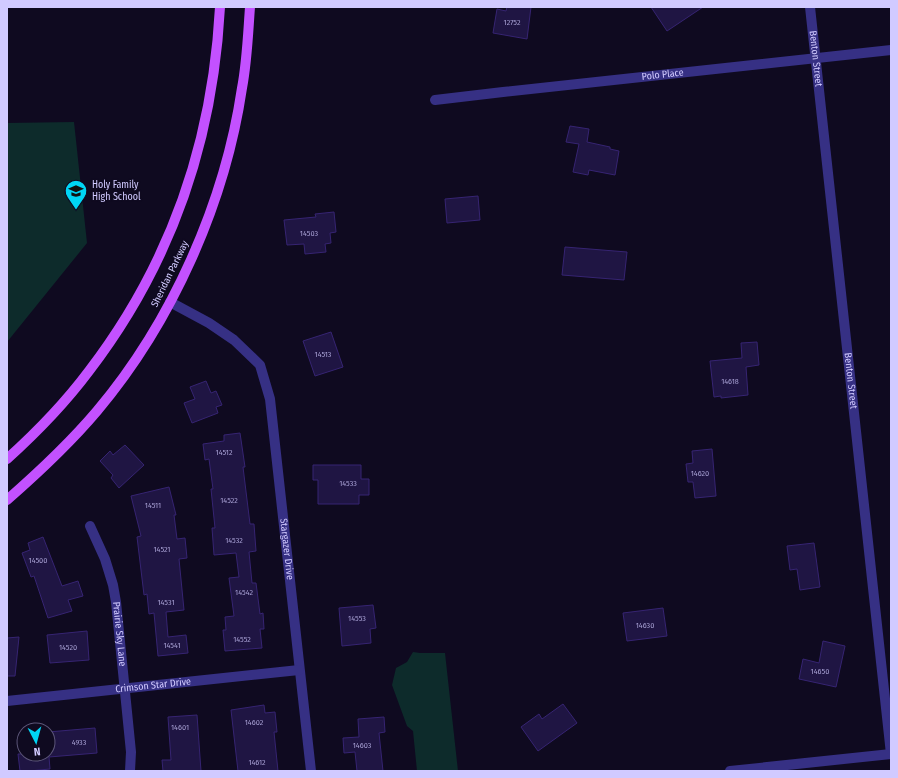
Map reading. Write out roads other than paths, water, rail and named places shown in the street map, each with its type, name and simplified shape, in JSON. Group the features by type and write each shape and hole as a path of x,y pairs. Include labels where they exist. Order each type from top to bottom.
{"main road":[{"name":"Sheridan Parkway","path":"7,459 43,425 90,371 119,328 138,295 178,215 201,141 215,66 220,7"},
{"name":"Sheridan Parkway","path":"7,500 45,466 97,411 138,355 170,302 201,237 217,194 226,164 238,114 242,88 250,7"}],"street":[{"name":"Benton Street","path":"810,7 891,754"},
{"name":"Polo Place","path":"435,100 891,50"},
{"name":"Stargazer Drive","path":"170,302 209,323 234,340 260,365 270,399 311,771"},
{"name":"Prairie Sky Lane","path":"90,526 105,559 113,585 116,602 131,752 130,771"},
{"name":"Crimson Star Drive","path":"7,701 299,670"},
{"path":"730,771 891,754"}],"place":[{"name":"Holy Family High School","path":"76,210"}]}
